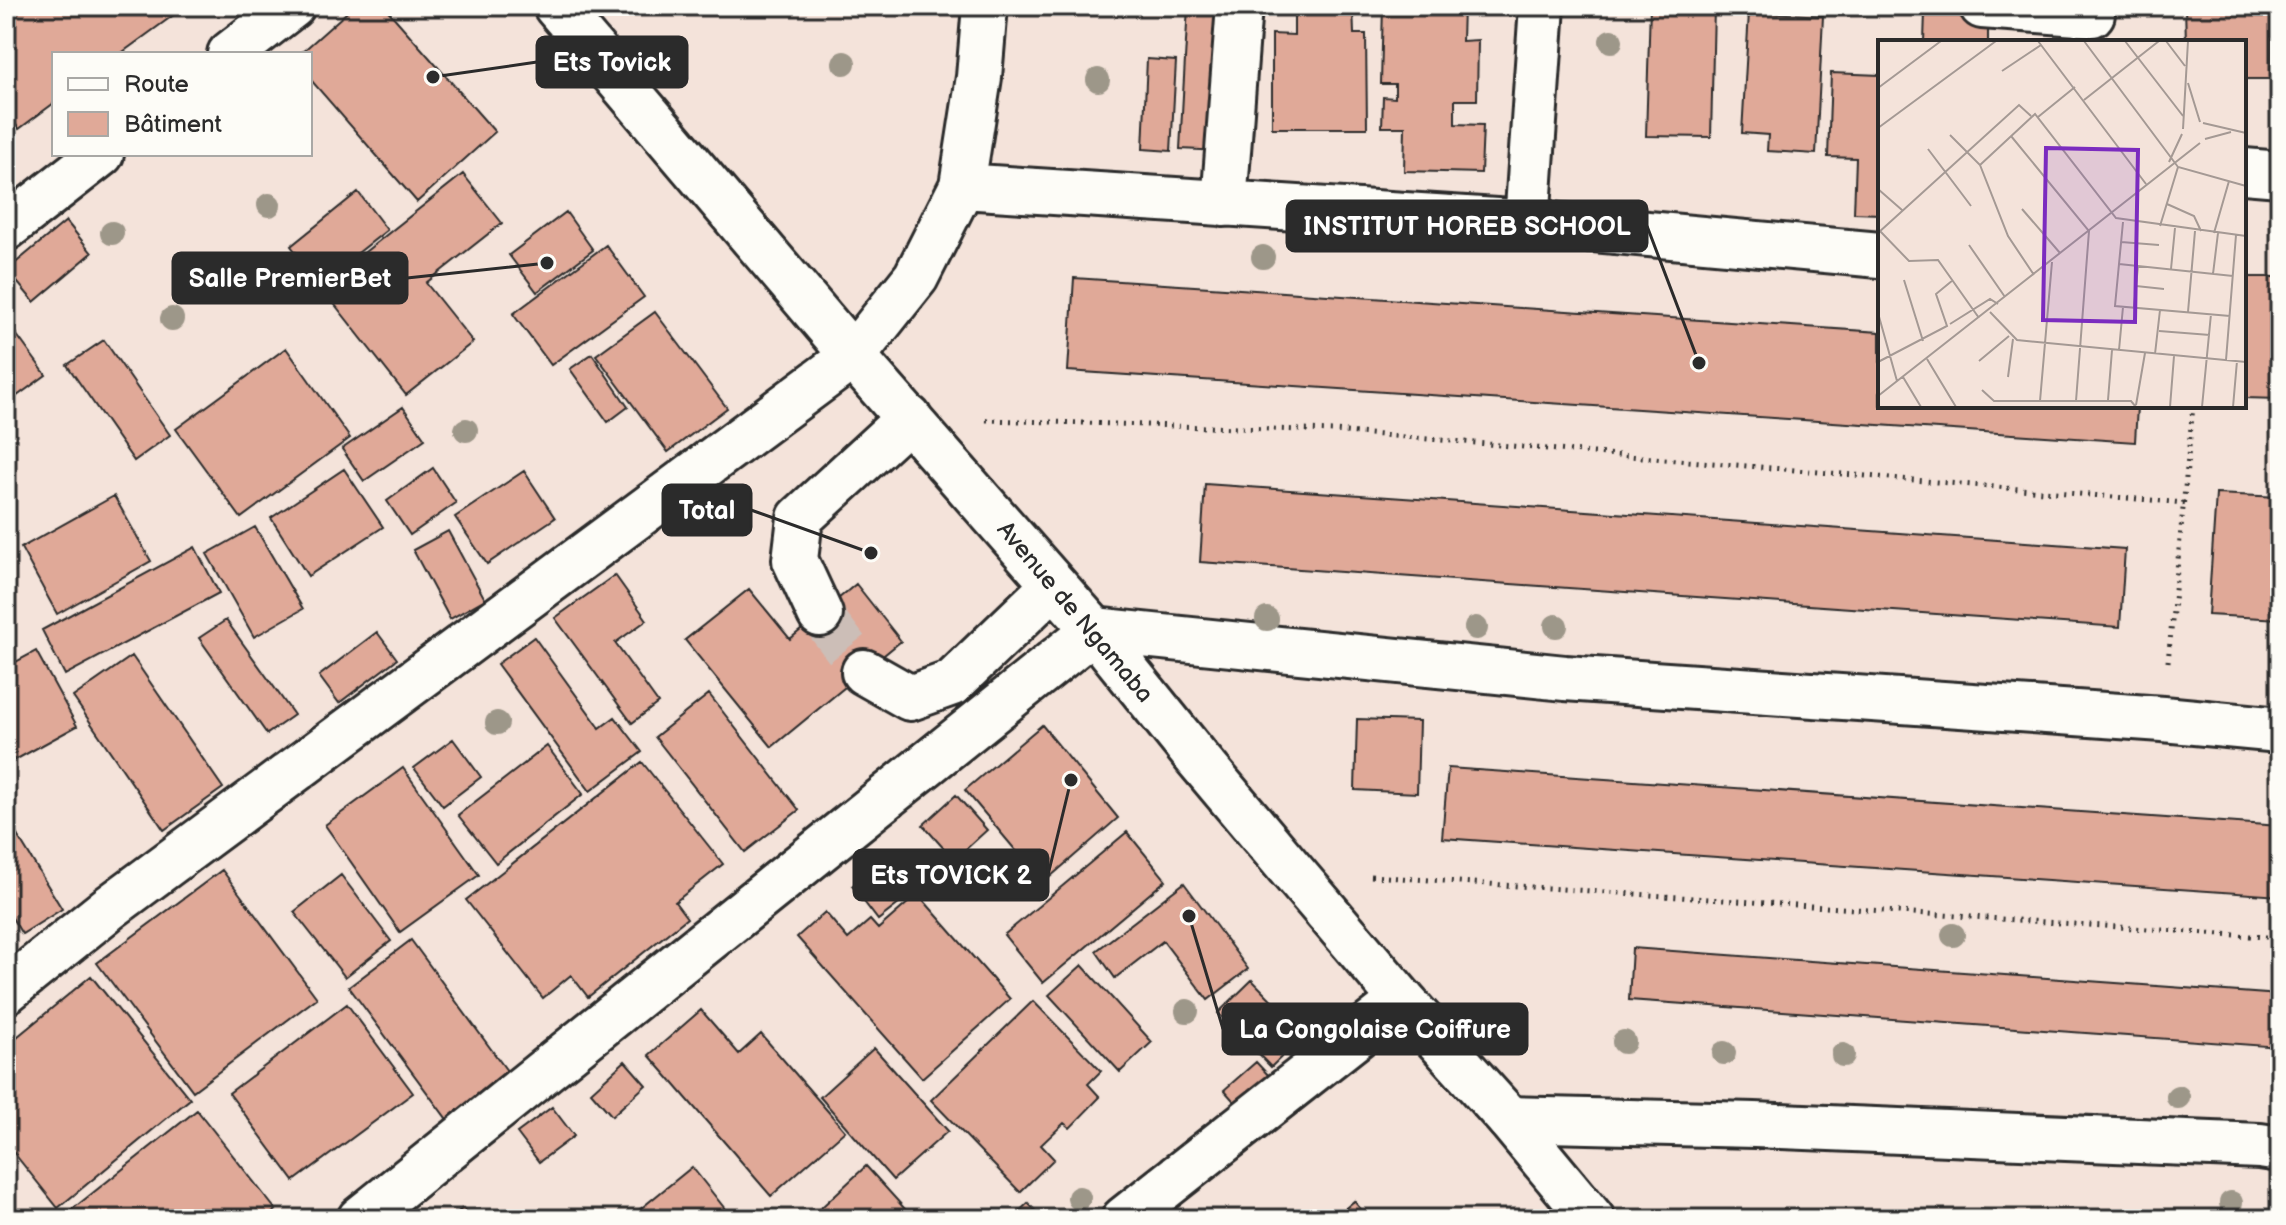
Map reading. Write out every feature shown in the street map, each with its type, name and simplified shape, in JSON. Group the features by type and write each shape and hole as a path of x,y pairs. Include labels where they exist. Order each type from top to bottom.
{"street":[{"path":"233,52 292,6"},
{"name":"Avenue de Ngamaba","path":"556,6 853,356 1094,630 1292,871 1509,1119 1592,1219"},
{"path":"6,991 109,908 853,356 916,277 962,186 979,77 985,6"},
{"path":"1224,204 1239,6"},
{"path":"1527,223 1542,6"},
{"path":"1982,6 2092,21"},
{"path":"6,228 98,156"},
{"path":"2246,171 2280,174"},
{"path":"962,186 1527,223 1878,255"},
{"path":"820,614 795,560 800,518 909,418"},
{"path":"864,672 910,698 952,683 1054,585"},
{"path":"360,1219 1094,630 1565,678 2163,719 2280,730"},
{"path":"1124,1219 1402,1000"},
{"path":"1509,1119 1755,1125 2280,1149"}],"path":[{"path":"2163,719 2193,408"},
{"path":"909,418 1334,431 2185,503"},
{"path":"1292,871 2280,938"}],"building":[{"path":"6,6 186,6 123,52 52,52 52,104 19,129 6,111"},
{"path":"354,6 384,6 495,132 417,202 312,81 312,52 302,52"},
{"path":"1188,6 1231,6 1222,151 1180,149"},
{"path":"1294,6 1353,6 1354,34 1366,34 1367,128 1272,128 1272,34 1294,35"},
{"path":"1383,6 1463,6 1462,41 1478,40 1477,100 1455,100 1455,124 1483,125 1481,173 1404,171 1405,127 1382,127 1383,97 1395,98 1395,84 1381,84"},
{"path":"1650,6 1714,7 1711,137 1646,136"},
{"path":"2185,6 2272,6 2271,79 2246,79 2246,40 2186,40"},
{"path":"1749,12 1823,16 1816,154 1767,151 1768,135 1742,133"},
{"path":"1925,12 1988,14 1988,40 1924,40"},
{"path":"1147,59 1176,61 1171,151 1143,149"},
{"path":"1831,73 1878,75 1878,214 1854,213 1856,158 1828,157"},
{"path":"463,174 502,223 426,283 473,342 406,395 321,287"},
{"path":"358,192 387,230 320,283 291,246"},
{"path":"566,212 593,250 537,292 509,255"},
{"path":"66,221 92,253 34,302 7,270"},
{"path":"606,245 644,297 551,365 513,314"},
{"path":"2246,277 2280,277 2280,399 2246,398"},
{"path":"1074,278 1878,332 1878,408 2137,408 2135,442 1068,371"},
{"path":"655,312 727,408 668,452 596,355"},
{"path":"6,320 46,375 6,404"},
{"path":"104,340 170,435 134,461 67,365"},
{"path":"286,348 350,438 241,518 176,429"},
{"path":"592,354 628,407 608,422 570,369"},
{"path":"403,407 425,439 364,481 342,449"},
{"path":"433,468 456,503 410,535 387,501"},
{"path":"344,469 383,527 308,576 271,518"},
{"path":"524,471 555,518 487,564 455,517"},
{"path":"1205,484 2125,549 2120,627 1200,562"},
{"path":"2216,494 2280,497 2280,619 2208,615"},
{"path":"114,496 151,561 57,614 21,548"},
{"path":"255,527 303,609 254,637 207,554"},
{"path":"448,531 485,599 450,619 413,550"},
{"path":"195,547 219,593 65,675 42,630"},
{"path":"615,575 647,620 615,643 658,703 632,723 555,618"},
{"path":"856,584 901,641 772,747 685,640 749,589 790,639"},
{"path":"226,620 294,715 267,734 199,638"},
{"path":"377,632 397,659 339,703 319,676"},
{"path":"534,637 600,728 615,717 642,752 590,791 497,664"},
{"path":"36,651 77,726 6,765 6,667"},
{"path":"132,656 223,788 164,830 73,697"},
{"path":"709,694 799,810 745,852 655,737"},
{"path":"1357,719 1419,721 1417,793 1355,790"},
{"path":"1042,725 1118,818 1043,883 965,790"},
{"path":"453,739 481,777 443,806 414,768"},
{"path":"547,746 583,794 496,863 458,815"},
{"path":"642,762 723,864 675,902 687,918 588,997 571,975 543,998 466,900"},
{"path":"403,768 479,875 400,932 325,825"},
{"path":"1448,768 2280,826 2280,896 1442,838"},
{"path":"956,795 987,830 954,860 923,825"},
{"path":"6,817 62,909 22,934 6,908"},
{"path":"1127,832 1166,880 1043,983 1004,935"},
{"path":"896,850 923,885 878,920 852,886"},
{"path":"222,870 317,998 193,1091 97,963"},
{"path":"341,875 391,941 345,977 294,912"},
{"path":"1184,883 1248,969 1208,1000 1163,941 1115,978 1096,951"},
{"path":"918,894 1010,999 922,1078 797,937 825,912 848,939 870,920 878,929"},
{"path":"411,940 510,1075 449,1122 349,987"},
{"path":"1632,948 2280,995 2280,1047 1629,1000"},
{"path":"1082,965 1152,1042 1120,1072 1049,995"},
{"path":"91,976 190,1099 58,1208 6,1143 6,1046"},
{"path":"1252,980 1305,1034 1271,1067 1218,1013"},
{"path":"1033,1001 1101,1071 1088,1084 1100,1097 1070,1128 1064,1123 1041,1145 1054,1159 1020,1192 931,1100"},
{"path":"347,1004 413,1093 294,1181 229,1093"},
{"path":"701,1010 739,1054 761,1034 845,1131 771,1196 649,1055"},
{"path":"874,1048 948,1131 893,1180 820,1097"},
{"path":"625,1061 646,1085 612,1116 591,1092"},
{"path":"1256,1062 1271,1078 1239,1107 1224,1090"},
{"path":"552,1107 574,1136 539,1162 517,1133"},
{"path":"197,1110 276,1210 265,1219 60,1219"},
{"path":"866,1166 914,1219 809,1219"},
{"path":"692,1167 733,1219 628,1219"},
{"path":"6,1199 21,1219 6,1219"},
{"path":"1354,1201 1369,1219 1333,1219"},
{"path":"1028,1203 1043,1219 1011,1219"},
{"path":"463,1208 472,1219 449,1219"}],"tunnel":[{"path":"820,614 864,672"}],"place":[{"name":"Ets Tovick","path":"433,77"},
{"name":"Salle PremierBet","path":"547,263"},
{"name":"INSTITUT HOREB SCHOOL","path":"1699,363"},
{"name":"Total","path":"871,553"},
{"name":"Ets TOVICK 2","path":"1071,780"},
{"name":"La Congolaise Coiffure","path":"1189,916"}]}
